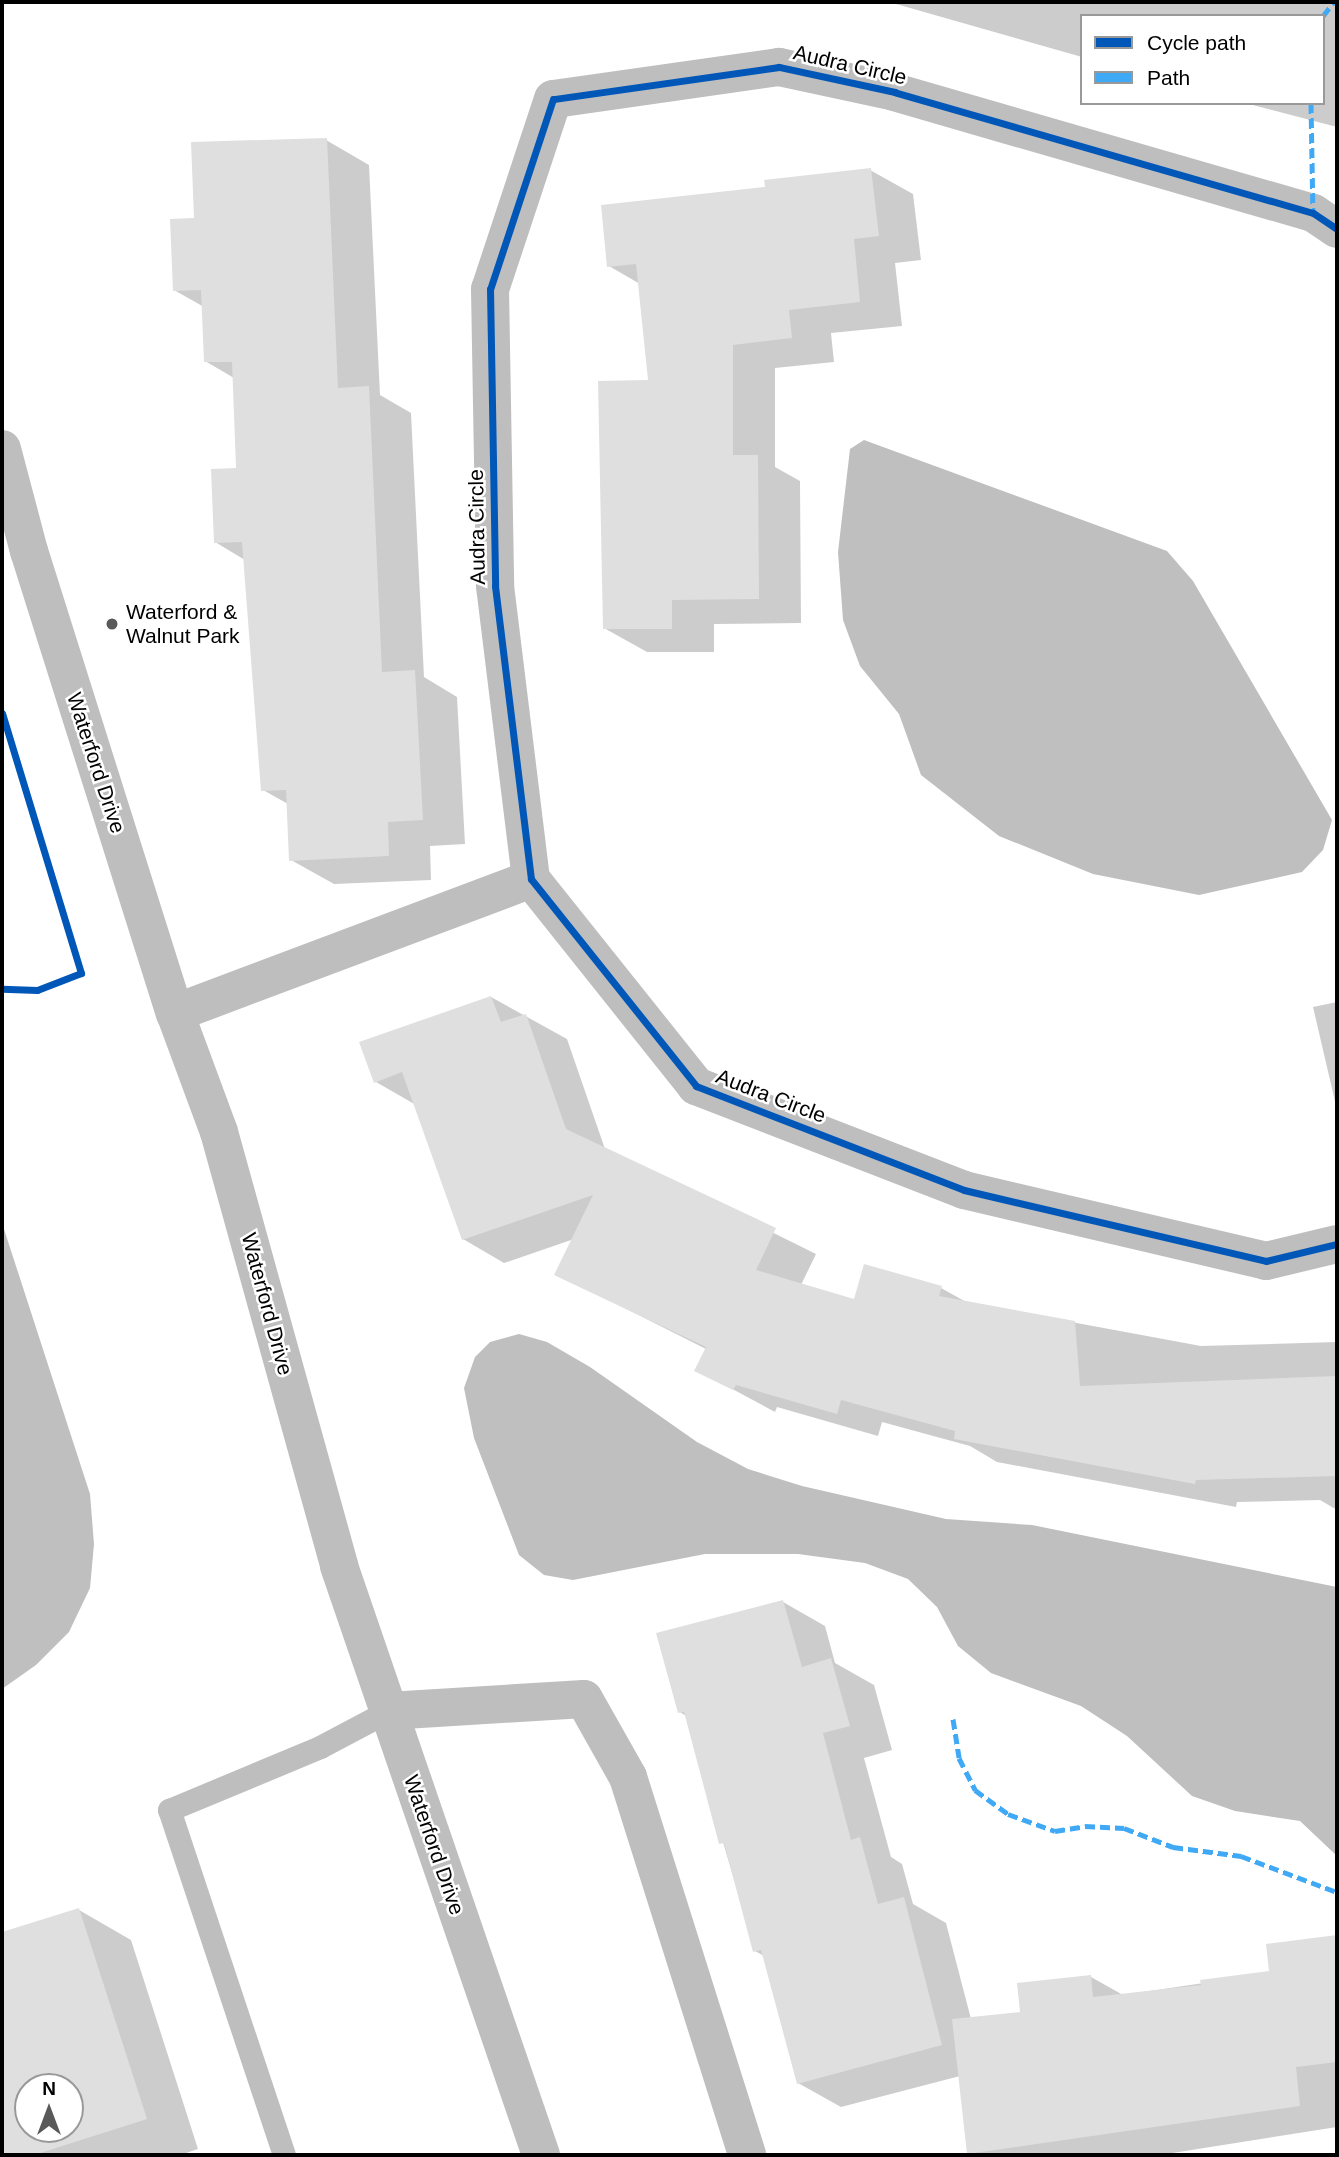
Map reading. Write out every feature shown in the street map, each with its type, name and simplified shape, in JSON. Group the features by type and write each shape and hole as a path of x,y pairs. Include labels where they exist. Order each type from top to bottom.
{"street":[{"name":"Audra Circle","path":"1337,229 1300,209 895,92 779,67 553,99 490,289 495,586 531,879 696,1086 964,1190 1266,1261 1337,1244"},
{"name":"Waterford Drive","path":"2,449 15,557 219,1132 339,1566 541,2155"},
{"path":"175,1013 531,879"},
{"path":"388,1711 584,1699 628,1777 747,2155"}],"lane":[{"path":"284,2155 169,1810 320,1747 388,1711"}],"shaded area":[{"path":"864,440 1167,551 1193,581 1332,820 1323,850 1302,872 1199,895 1093,874 999,836 921,775 899,714 860,666 843,620 838,552 850,449"},
{"path":"2,1223 90,1494 94,1544 90,1588 69,1632 36,1665 2,1689"},
{"path":"519,1334 547,1342 590,1367 697,1442 748,1469 802,1486 946,1519 1032,1525 1337,1587 1337,1856 1300,1821 1235,1811 1192,1796 1127,1736 1081,1706 991,1673 958,1646 937,1607 908,1579 865,1563 798,1554 705,1554 573,1580 544,1575 519,1555 474,1438 464,1388 475,1357 490,1342"}],"building":[{"path":"327,138 338,388 369,386 382,672 415,670 423,820 388,822 389,856 289,861 286,790 261,791 242,542 214,543 211,469 236,468 232,362 204,362 201,290 173,291 170,219 194,218 191,142"},
{"path":"871,168 879,236 854,239 860,302 789,310 792,338 733,345 733,455 758,455 759,599 672,600 672,629 603,629 598,381 648,380 636,264 607,267 601,205 765,187 764,180"},
{"path":"491,996 501,1022 526,1014 566,1129 776,1228 756,1270 854,1299 864,1264 942,1286 939,1296 1075,1321 1080,1386 1337,1376 1337,1476 1196,1480 1195,1484 954,1439 955,1431 841,1400 837,1414 736,1385 733,1390 694,1371 706,1347 554,1275 593,1195 462,1240 402,1072 374,1083 359,1042"},
{"path":"783,1600 802,1667 831,1658 850,1726 823,1733 851,1840 860,1837 878,1904 904,1897 942,2045 797,2084 761,1950 753,1952 724,1843 719,1844 684,1712 678,1713 656,1633"},
{"path":"79,1908 147,2119 84,2139 84,2073 14,2073 14,2143 72,2143 34,2155 2,2155 2,1932"},
{"path":"1337,1935 1337,2062 1296,2067 1300,2106 967,2154 952,2019 1020,2012 1017,1983 1091,1975 1093,1997 1201,1985 1200,1980 1269,1971 1266,1944"}],"marked path":[{"path":"1325,14 1334,2"},
{"path":"1311,105 1313,213"},
{"path":"953,1719 959,1758 975,1790 1008,1814 1055,1831 1085,1826 1124,1828 1173,1847 1241,1856 1337,1892"}],"cycle path":[{"path":"1337,229 1313,213 895,92 779,67 553,99 490,289 495,586 531,879 696,1086 964,1190 1266,1261 1337,1244"},
{"path":"2,713 81,973 37,990 2,989"}],"place":[{"name":"Waterford & Walnut Park","path":"112,624"}]}
